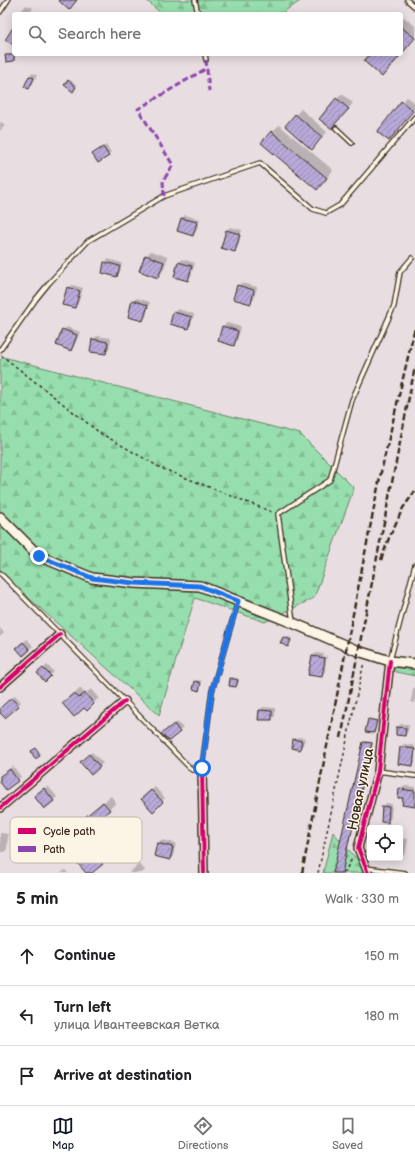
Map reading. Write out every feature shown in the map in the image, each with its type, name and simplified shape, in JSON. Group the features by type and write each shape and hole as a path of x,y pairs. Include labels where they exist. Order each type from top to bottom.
{"main road":[{"path":"0,518 39,556 92,578 134,583 200,586 366,654 390,661 415,664"}],"street":[{"path":"0,687 60,634"},
{"name":"Новая улица","path":"367,871 358,848 378,771 390,661"},
{"path":"0,808 125,701"},
{"path":"202,768 204,873"}],"lane":[{"path":"0,12 8,0"},
{"path":"195,0 198,12"},
{"path":"407,0 415,7"},
{"path":"205,56 206,60"},
{"path":"0,350 49,283 88,240 164,196 260,163 313,210 326,213 340,204 415,117"},
{"path":"336,128 352,143"},
{"path":"293,623 278,514 330,480 352,400 394,306 400,272 412,258"},
{"path":"390,661 415,565"},
{"path":"0,573 192,770 202,768 212,691 238,601"},
{"path":"378,771 415,776"},
{"path":"367,871 405,873"}],"path":[{"path":"0,355 100,433 161,468 278,514"},
{"path":"318,873 320,857 366,654"},
{"path":"344,873 358,848"}],"green space":[{"path":"146,0 302,0 283,12 160,12"},
{"path":"3,357 300,434 354,488 314,598 265,622 195,598 159,715 0,572 0,360"},
{"path":"393,666 415,668 415,676 396,672"},
{"path":"333,832 369,873 323,873"}],"building":[{"path":"58,0 77,0 69,10"},
{"path":"12,29 12,44 5,40"},
{"path":"403,29 415,38 403,52"},
{"path":"5,55 14,56 14,61 6,62"},
{"path":"368,56 400,56 382,77 364,61"},
{"path":"29,76 34,78 29,89 24,87"},
{"path":"68,80 76,87 73,92 64,85"},
{"path":"336,98 349,109 332,129 319,119"},
{"path":"401,101 413,111 389,141 377,132"},
{"path":"295,114 322,137 312,150 285,126"},
{"path":"271,131 327,178 317,190 261,143"},
{"path":"103,147 109,156 98,163 92,154"},
{"path":"181,218 197,222 193,236 177,231"},
{"path":"226,230 240,234 235,252 221,248"},
{"path":"145,255 164,262 158,278 139,271"},
{"path":"104,262 120,266 117,277 102,273"},
{"path":"178,262 192,266 188,281 174,277"},
{"path":"237,285 254,290 251,304 233,299"},
{"path":"67,287 80,291 75,308 62,305"},
{"path":"132,300 148,305 143,321 128,317"},
{"path":"173,312 192,317 188,329 170,324"},
{"path":"222,326 238,331 234,346 218,341"},
{"path":"62,329 77,335 71,351 56,345"},
{"path":"92,339 108,342 106,354 90,352"},
{"path":"283,637 291,640 288,647 280,643"},
{"path":"23,642 30,650 23,656 16,648"},
{"path":"312,656 325,658 322,677 308,675"},
{"path":"43,668 51,676 45,682 37,673"},
{"path":"230,678 238,680 236,687 229,686"},
{"path":"195,681 201,683 199,691 193,689"},
{"path":"74,693 79,698 85,693 94,704 87,711 84,708 74,717 62,703"},
{"path":"11,698 19,706 5,718 0,713 0,708"},
{"path":"259,710 272,711 272,720 258,720"},
{"path":"368,719 377,721 374,733 365,732"},
{"path":"174,724 180,732 169,741 161,734"},
{"path":"396,727 406,728 405,736 396,735"},
{"path":"293,739 302,741 300,750 292,748"},
{"path":"363,742 372,743 351,835 342,873 333,873"},
{"path":"400,747 415,749 413,766 398,764"},
{"path":"36,748 40,756 35,759 31,751"},
{"path":"89,754 100,767 91,775 80,762"},
{"path":"10,769 18,781 6,790 0,782 0,776"},
{"path":"44,788 54,801 44,809 34,796"},
{"path":"399,789 415,791 415,807 402,805 403,798 398,798"},
{"path":"151,790 163,802 153,812 141,799"},
{"path":"103,802 110,810 102,817 85,817"},
{"path":"382,806 389,807 388,823 381,822"},
{"path":"157,843 173,847 170,860 154,856"},
{"path":"77,863 103,864 92,873 86,873"}],"railway":[{"path":"302,873 381,472 415,327"},
{"path":"341,738 415,367"},
{"path":"381,560 389,538 403,508 415,491"}],"marked path":[{"path":"206,60 209,91"},
{"path":"164,196 163,181 173,165 138,109 207,68"}],"cycle path":[{"path":"0,687 60,634"},
{"path":"368,873 358,848 378,771 390,661"},
{"path":"0,808 125,701"},
{"path":"202,768 204,873"}],"route":[{"path":"39,556 92,578 134,583 200,586 238,601 212,691 202,768"}]}
